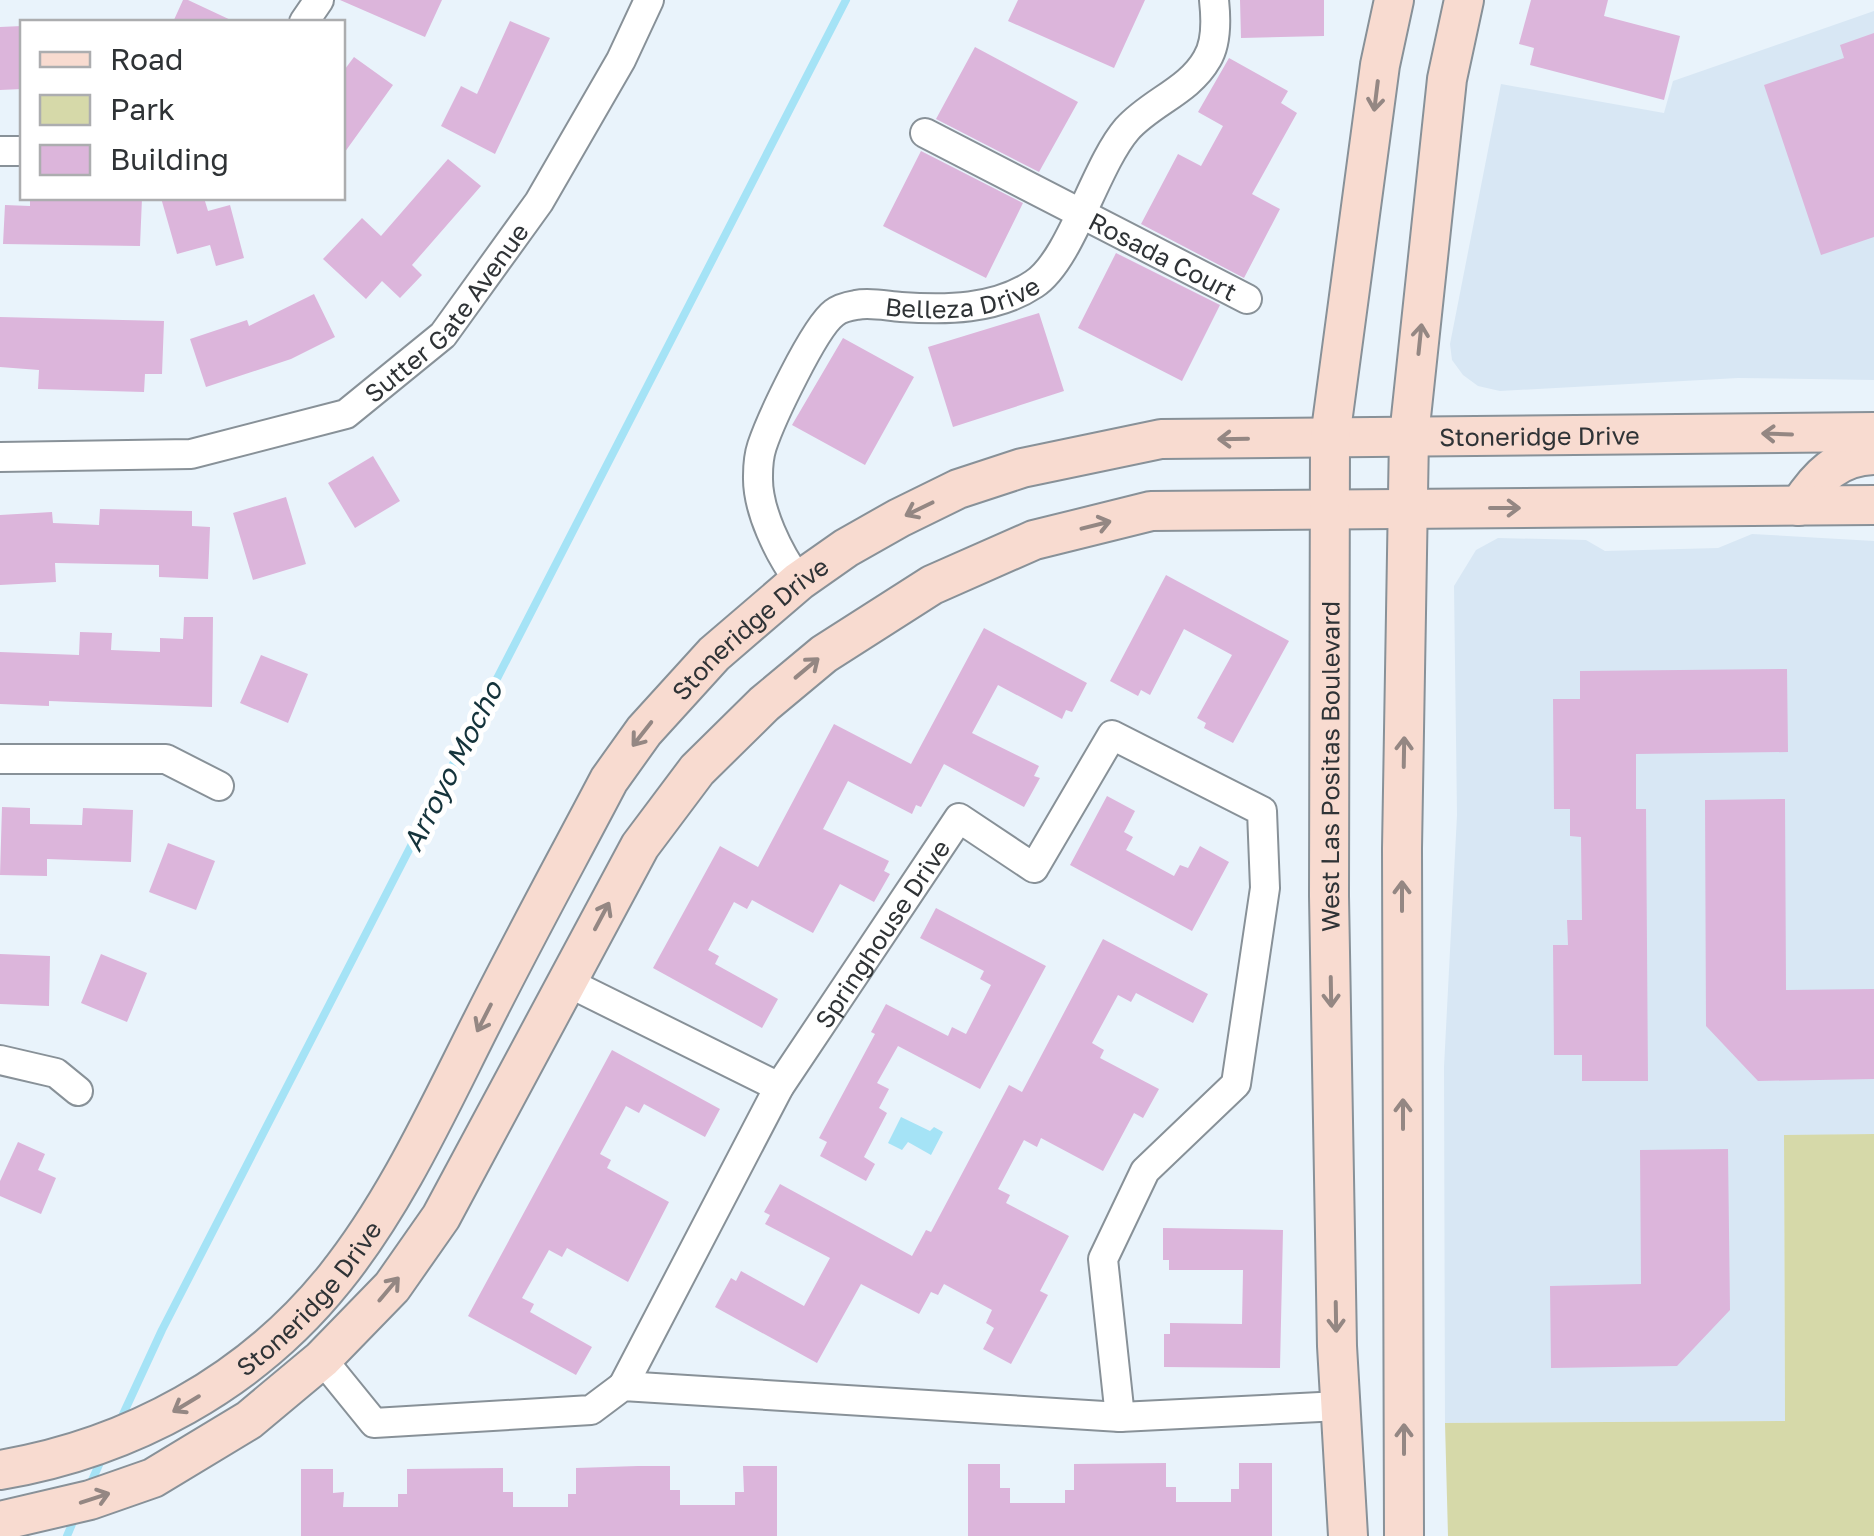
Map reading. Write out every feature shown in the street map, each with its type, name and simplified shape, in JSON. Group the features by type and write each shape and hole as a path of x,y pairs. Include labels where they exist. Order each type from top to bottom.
{"main road":[{"name":"West Las Positas Boulevard","path":"1348,1536 1340,1406 1330,896 1330,438 1380,64 1394,0"},
{"path":"1404,1536 1402,906 1408,436 1446,79 1464,0"},
{"name":"Stoneridge Drive","path":"0,1470 46,1462 147,1427 245,1365 292,1325 334,1280 359,1245 442,1102 610,780 644,731 714,654 799,581 899,518 958,490 1022,468 1162,439 1874,432"},
{"path":"1799,506 1828,470 1844,460 1874,456"},
{"name":"Stoneridge Drive","path":"0,1520 90,1500 153,1478 249,1420 322,1360 392,1287 441,1217 640,846 697,770 764,704 824,654 932,584 1034,540 1151,511 1874,505"},
{"path":"515,956 567,982"}],"street":[{"name":"Sutter Gate Avenue","path":"0,457 191,454 346,414 443,335 540,202 649,0"},
{"name":"Belleza Drive","path":"799,581 784,560 761,500 758,479 761,448 812,342 834,312 858,304 934,309 972,306 1004,299 1037,283 1064,248 1079,212 1126,130 1157,102 1191,80 1209,57 1216,20 1214,0"},
{"name":"Rosada Court","path":"925,133 1247,299"},
{"name":"Springhouse Drive","path":"623,1386 779,1086 959,818 1034,868 1112,735 1262,811 1265,888 1236,1084 1145,1172 1103,1259 1120,1417"},
{"path":"0,758 166,759 219,786"},
{"path":"567,982 779,1086"},
{"path":"0,1060 56,1073 78,1091"},
{"path":"322,1360 374,1423 592,1410 623,1386 1120,1417 1340,1406"}],"shaded area":[{"path":"1874,11 1874,380 1738,378 1500,391 1478,386 1463,375 1452,360 1450,344 1501,84 1664,113 1673,81"},
{"path":"1752,534 1874,541 1874,1134 1784,1136 1785,1421 1445,1423 1444,1067 1457,815 1454,586 1476,550 1498,538 1586,540 1605,551 1718,548"}],"green space":[{"path":"1874,1134 1874,1536 1448,1536 1445,1423 1785,1421 1784,1135"}],"water":[{"path":"901,1117 930,1131 934,1127 943,1132 931,1155 908,1142 902,1150 888,1143"}],"building":[{"path":"183,0 188,0 231,20 174,20"},
{"path":"340,0 442,0 425,37"},
{"path":"1018,0 1145,0 1114,68 1008,21"},
{"path":"1240,0 1324,0 1324,36 1241,38"},
{"path":"1531,0 1608,0 1604,16 1680,36 1664,100 1530,65 1534,48 1519,44"},
{"path":"510,21 550,38 495,154 441,126 461,86 477,94"},
{"path":"20,26 20,89 0,90 0,27"},
{"path":"1874,33 1874,237 1821,255 1764,85 1844,58 1840,45"},
{"path":"975,47 1078,102 1039,172 936,119"},
{"path":"354,57 393,85 345,152 345,69"},
{"path":"1229,58 1288,91 1281,103 1297,113 1252,194 1280,209 1244,278 1141,224 1178,154 1201,166 1223,126 1198,112"},
{"path":"921,151 1023,203 986,278 883,226"},
{"path":"448,159 481,186 412,265 422,275 400,298 382,281 366,299 323,259 362,218 381,236"},
{"path":"30,200 142,200 140,246 3,244 5,205 30,206"},
{"path":"162,200 205,200 208,211 230,205 244,258 216,266 210,245 177,254"},
{"path":"1116,253 1220,305 1182,381 1078,328"},
{"path":"314,294 335,337 291,359 206,387 190,339 247,320 249,326"},
{"path":"1039,313 1064,391 953,427 928,347"},
{"path":"0,317 164,321 162,374 145,374 144,392 38,389 39,370 0,367"},
{"path":"843,338 914,377 865,465 792,425"},
{"path":"373,456 400,501 355,528 328,483"},
{"path":"286,497 306,564 253,580 233,513"},
{"path":"100,509 192,511 192,526 210,527 208,579 159,577 159,565 55,563 56,582 0,585 0,515 52,512 53,523 99,525"},
{"path":"1166,575 1289,641 1233,743 1204,728 1206,723 1197,718 1232,655 1184,629 1150,695 1141,690 1138,696 1110,681"},
{"path":"184,617 213,617 212,707 49,701 49,706 0,704 0,652 79,655 80,632 112,633 111,650 160,652 160,638 183,639"},
{"path":"984,628 1087,683 1072,712 1066,710 1062,719 998,685 972,733 1039,766 1034,776 1040,778 1024,807 944,764 921,807 916,805 912,814 848,781 823,829 889,861 884,871 890,874 874,902 840,884 813,933 752,900 747,909 734,902 708,950 719,956 715,964 778,999 762,1028 653,968 720,846 758,867 834,724 911,764"},
{"path":"261,655 308,674 288,723 240,703"},
{"path":"1787,669 1788,752 1636,754 1636,809 1646,809 1648,1081 1582,1081 1582,1055 1554,1055 1553,945 1568,945 1567,920 1582,920 1581,837 1570,836 1570,809 1554,809 1553,699 1580,699 1580,671"},
{"path":"1107,796 1135,811 1124,832 1133,837 1126,850 1174,876 1180,865 1188,868 1200,846 1229,862 1192,931 1070,865"},
{"path":"1785,799 1786,990 1874,989 1874,1079 1758,1081 1706,1026 1705,800"},
{"path":"2,807 30,808 30,824 82,825 83,808 133,810 131,862 47,859 47,876 0,875"},
{"path":"168,843 215,861 196,910 149,892"},
{"path":"936,908 1046,966 980,1089 898,1046 877,1083 889,1089 879,1108 887,1113 864,1157 875,1164 866,1181 820,1156 827,1142 819,1138 875,1034 871,1032 886,1004 948,1036 952,1027 966,1034 991,985 980,979 984,971 920,938"},
{"path":"1103,939 1208,994 1193,1023 1136,993 1131,1002 1118,995 1092,1043 1104,1050 1100,1058 1159,1089 1143,1118 1134,1113 1103,1171 1041,1138 1037,1147 1024,1140 998,1189 1010,1195 1006,1203 1069,1236 1040,1291 1048,1295 1011,1364 983,1349 994,1328 986,1323 992,1310 944,1284 938,1295 931,1292 919,1314 861,1284 817,1363 715,1307 731,1278 736,1281 741,1271 804,1306 830,1258 765,1224 770,1215 764,1212 780,1184 912,1256 926,1230 931,1232 1009,1085 1022,1092"},
{"path":"0,954 50,956 49,1006 0,1004"},
{"path":"101,954 147,973 127,1022 81,1003"},
{"path":"612,1050 720,1109 705,1137 644,1104 639,1113 626,1106 600,1154 611,1160 607,1168 669,1202 628,1282 567,1248 562,1257 549,1250 522,1298 534,1304 530,1312 592,1347 576,1375 468,1316"},
{"path":"18,1142 45,1154 38,1170 56,1178 41,1214 0,1196 0,1181"},
{"path":"1728,1149 1730,1310 1677,1366 1551,1368 1550,1286 1641,1284 1640,1150"},
{"path":"1163,1228 1283,1230 1280,1368 1164,1367 1164,1334 1170,1334 1170,1323 1242,1324 1243,1270 1169,1270 1169,1260 1163,1260"},
{"path":"1166,1463 1166,1487 1176,1487 1176,1502 1231,1502 1231,1489 1239,1489 1239,1463 1272,1463 1272,1536 968,1536 968,1464 1000,1464 1000,1488 1010,1488 1010,1503 1065,1503 1065,1490 1074,1490 1074,1464"},
{"path":"670,1466 670,1490 680,1490 680,1505 735,1505 735,1492 744,1492 743,1466 777,1466 777,1536 301,1536 301,1469 333,1469 333,1493 344,1492 343,1507 398,1507 398,1494 407,1494 407,1469 503,1468 503,1492 513,1492 513,1507 568,1507 568,1494 576,1494 576,1468"}],"waterway":[{"name":"Arroyo Mocho","path":"119,1423 162,1330 846,0"},
{"name":"Arroyo Mocho","path":"89,1487 102,1458"},
{"name":"Arroyo Mocho","path":"67,1536 75,1517"}]}
